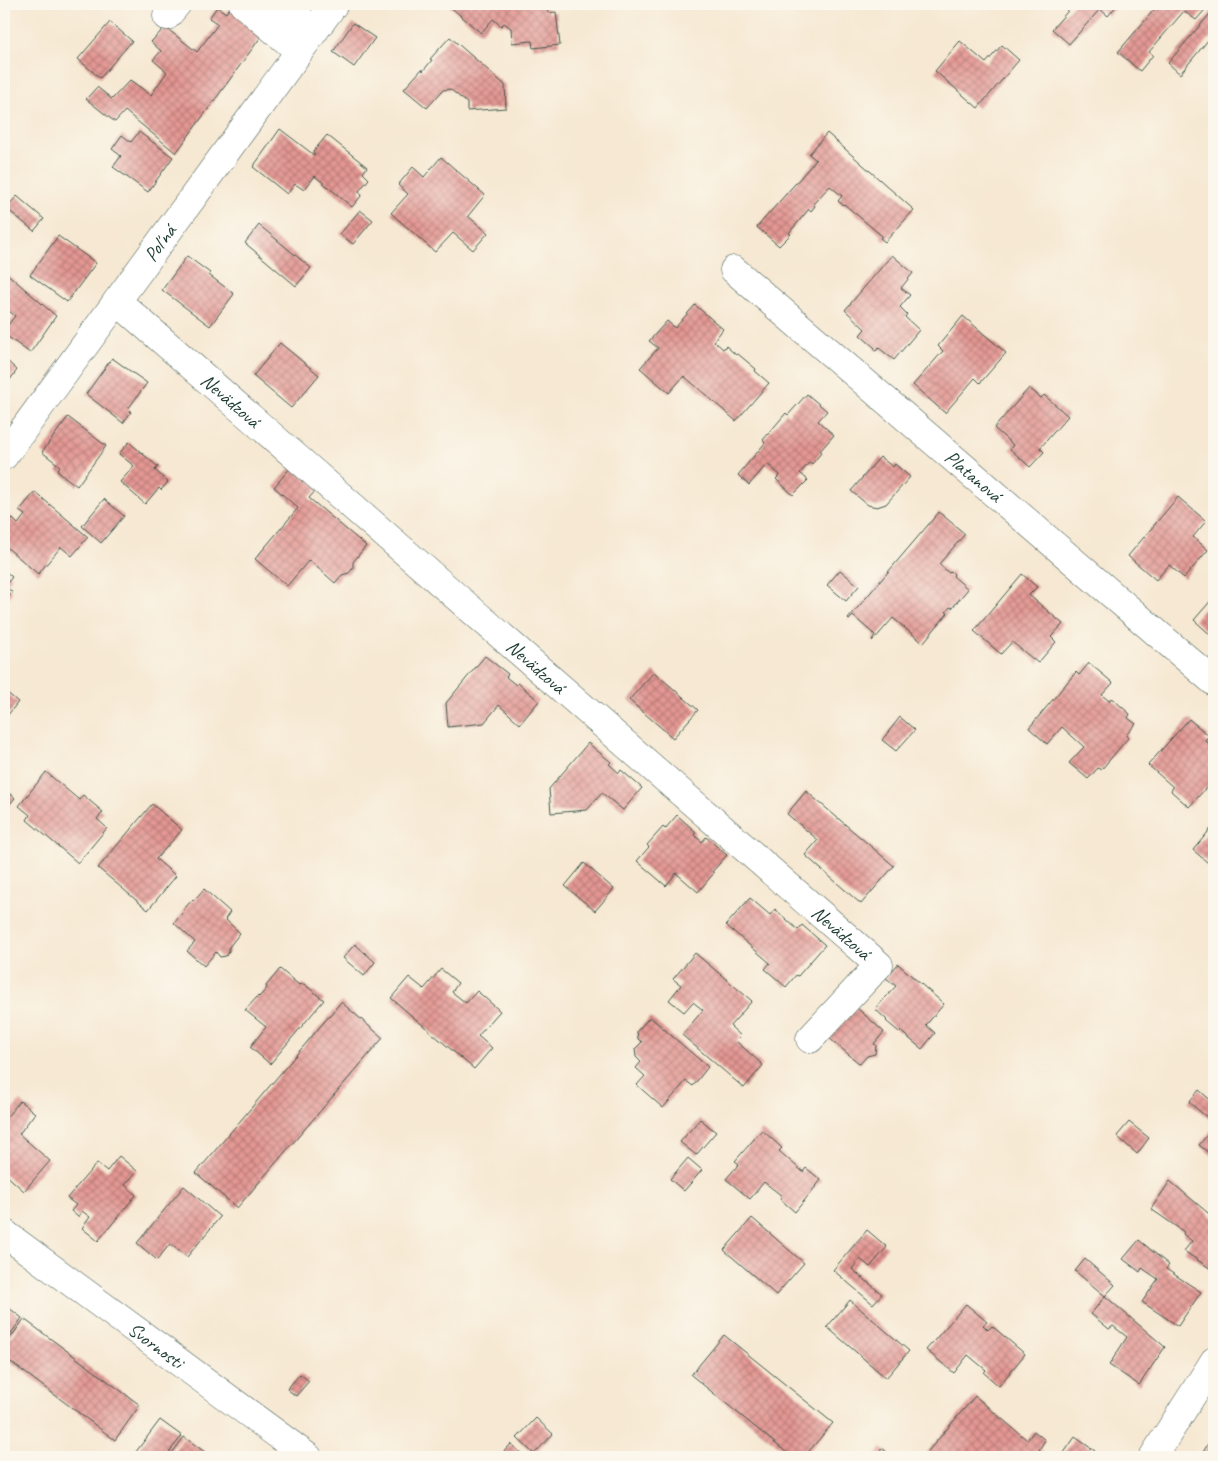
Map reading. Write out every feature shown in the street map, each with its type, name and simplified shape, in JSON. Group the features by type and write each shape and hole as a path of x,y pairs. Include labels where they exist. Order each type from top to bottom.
{"street":[{"path":"243,4 307,41"},
{"path":"283,4 307,41"},
{"name":"Poľná","path":"4,456 334,4"},
{"name":"Platanová","path":"734,270 1214,682"},
{"name":"Nevädzová","path":"117,301 879,965 810,1039"},
{"name":"Svornosti","path":"4,1233 308,1457"},
{"path":"1153,1457 1214,1361"}],"building":[{"path":"447,4 547,4 548,13 556,12 560,45 533,48 532,41 512,43 511,28 504,23 501,26 493,19 481,33"},
{"path":"1074,4 1118,4 1108,16 1100,9 1069,44 1052,29"},
{"path":"1159,4 1210,4 1196,20 1184,11 1149,52 1153,55 1140,71 1118,52"},
{"path":"217,7 226,13 229,9 263,34 176,153 125,111 115,122 86,99 97,87 112,99 130,80 151,95 167,72 153,60 161,51 151,42 165,27 197,52 218,24 209,18"},
{"path":"1214,9 1214,33 1180,74 1168,63"},
{"path":"110,22 132,41 100,78 78,59"},
{"path":"353,23 375,38 354,67 333,52"},
{"path":"450,37 505,85 506,108 467,111 467,103 450,89 443,90 427,108 404,89 422,69 423,71 432,60 430,59"},
{"path":"960,41 986,63 1002,45 1019,60 978,108 935,71"},
{"path":"280,129 314,155 313,152 327,135 367,167 363,173 369,179 359,191 362,195 352,207 315,176 304,190 295,184 287,194 253,167"},
{"path":"139,132 173,157 148,192 113,167 121,156 112,149 122,135 131,142"},
{"path":"827,133 914,210 885,242 880,238 882,236 838,201 842,196 830,186 813,204 815,206 811,211 809,209 789,233 791,234 779,246 757,227 816,160 809,154"},
{"path":"441,157 485,195 468,216 488,233 473,250 453,233 435,252 391,213 408,194 398,185 413,167 424,177"},
{"path":"17,196 44,219 34,231 6,208"},
{"path":"360,210 373,220 353,244 340,234"},
{"path":"259,225 311,268 296,286 245,243"},
{"path":"58,236 96,263 67,302 30,275"},
{"path":"892,255 913,273 901,288 910,295 900,307 907,314 905,317 919,330 894,360 879,348 876,351 874,350 875,348 860,335 865,329 845,310"},
{"path":"187,256 234,294 210,326 162,290"},
{"path":"4,271 56,316 30,353 4,334 4,330 15,316 4,307"},
{"path":"695,305 723,329 714,341 723,349 726,346 736,355 738,354 769,383 736,421 684,376 669,393 640,368 658,348 649,341 667,321 675,328"},
{"path":"963,316 1006,353 980,383 975,378 945,413 913,385 943,351 938,346"},
{"path":"280,343 319,375 291,408 253,376"},
{"path":"4,358 17,370 4,388"},
{"path":"112,358 147,383 128,409 131,412 123,423 86,394"},
{"path":"1029,388 1041,398 1044,395 1068,416 1040,448 1044,452 1030,467 1010,449 1013,445 994,428"},
{"path":"807,394 827,411 818,421 834,435 812,464 810,462 800,473 808,480 793,495 776,479 780,475 767,464 749,485 738,475 765,443 763,440 786,413 788,415"},
{"path":"68,417 106,446 77,486 57,471 60,466 42,452"},
{"path":"129,442 158,467 155,470 168,482 161,490 159,488 145,504 120,482 134,466 119,454"},
{"path":"880,457 893,467 895,464 910,477 886,504 877,507 868,505 851,491"},
{"path":"292,466 318,488 309,498 366,546 353,562 353,568 349,573 342,575 335,583 309,560 287,586 255,559 298,508 274,487"},
{"path":"35,492 88,537 72,556 61,547 38,574 4,545 4,523 10,516 18,524 25,515 19,511"},
{"path":"1178,497 1206,521 1193,537 1208,550 1184,578 1169,565 1156,580 1128,556"},
{"path":"104,499 124,516 101,543 82,526"},
{"path":"939,512 965,534 939,564 949,573 951,571 954,574 953,576 968,589 952,608 950,607 946,612 948,613 923,643 893,618 873,641 875,635 853,616 848,619"},
{"path":"4,570 12,577 5,586 12,592 4,604"},
{"path":"840,570 859,586 846,601 827,585"},
{"path":"1022,574 1037,587 1029,595 1063,624 1051,637 1056,642 1038,663 1012,642 1001,654 974,631"},
{"path":"1214,597 1214,638 1194,620"},
{"path":"485,656 508,674 506,677 516,685 518,683 539,701 520,724 499,705 484,723 448,727 446,703"},
{"path":"1089,663 1113,683 1102,695 1109,701 1111,698 1114,700 1130,714 1128,718 1136,724 1126,735 1128,738 1101,770 1098,768 1088,779 1069,763 1084,747 1062,727 1047,744 1029,728 1076,672 1079,675"},
{"path":"654,672 698,710 673,738 629,700"},
{"path":"4,690 18,702 4,720"},
{"path":"900,717 915,730 896,751 882,740"},
{"path":"1189,719 1209,736 1205,740 1214,748 1214,779 1189,807 1171,791 1173,787 1148,765"},
{"path":"588,743 611,762 609,764 619,773 621,770 642,788 623,810 602,793 587,810 551,813 549,789"},
{"path":"46,772 79,800 83,795 103,812 97,819 107,828 78,863 27,820 30,815 19,806"},
{"path":"4,789 15,798 4,811"},
{"path":"806,791 894,866 861,904 805,855 818,840 787,814"},
{"path":"152,804 182,830 156,859 176,876 148,910 98,868"},
{"path":"677,815 696,832 694,835 702,842 706,837 727,855 698,892 676,873 666,886 637,861 649,847 647,845"},
{"path":"1214,825 1214,868 1193,850"},
{"path":"584,863 614,889 595,911 565,886"},
{"path":"204,889 230,912 225,919 240,933 229,947 229,952 226,956 220,957 216,952 204,966 187,951 195,942 174,923 183,910"},
{"path":"750,898 770,915 775,909 798,930 802,925 825,945 786,987 765,969 770,963 726,925"},
{"path":"355,944 375,962 364,976 343,958"},
{"path":"695,953 752,1001 730,1026 741,1036 736,1041 763,1065 744,1088 682,1035 703,1010 693,1002 684,1012 669,1000 681,985 673,979"},
{"path":"898,964 944,1004 926,1025 935,1033 922,1049 886,1021 875,1009 896,986 886,978"},
{"path":"280,969 299,985 304,984 324,1000 270,1064 250,1047 266,1027 245,1010 267,988 266,986"},
{"path":"441,969 458,983 452,992 466,1003 477,991 500,1011 478,1036 492,1048 474,1069 391,998 409,977 424,989"},
{"path":"341,1002 383,1038 237,1208 196,1173"},
{"path":"856,1007 884,1032 874,1044 876,1045 875,1054 867,1056 860,1064 829,1038"},
{"path":"650,1017 708,1067 693,1086 686,1081 663,1108 637,1085 645,1076 636,1068 641,1062 636,1057 635,1049 642,1042 638,1039 637,1031"},
{"path":"1199,1090 1214,1103 1214,1113 1209,1119 1189,1102"},
{"path":"20,1101 35,1113 19,1134 50,1161 24,1191 4,1173 4,1120"},
{"path":"700,1119 716,1132 696,1155 680,1142"},
{"path":"1129,1122 1149,1138 1137,1154 1117,1136"},
{"path":"1214,1129 1214,1157 1199,1145"},
{"path":"762,1130 782,1148 779,1151 803,1172 806,1168 821,1180 795,1212 780,1199 782,1196 764,1182 750,1199 726,1179 739,1164 735,1161"},
{"path":"119,1156 137,1171 125,1185 136,1195 98,1241 82,1228 90,1217 82,1211 78,1217 71,1211 76,1205 67,1198 97,1163 107,1171"},
{"path":"688,1158 702,1170 684,1191 670,1179"},
{"path":"1170,1181 1214,1218 1214,1271 1184,1251 1192,1241 1183,1234 1184,1232 1151,1209"},
{"path":"184,1186 220,1217 187,1257 170,1244 157,1260 137,1243"},
{"path":"752,1218 804,1263 776,1295 724,1250"},
{"path":"867,1230 887,1247 870,1267 860,1259 852,1269 882,1294 873,1304 833,1270"},
{"path":"1139,1240 1169,1265 1166,1269 1201,1292 1178,1326 1142,1302 1158,1279 1142,1268 1140,1272 1123,1259"},
{"path":"1085,1259 1115,1285 1105,1296 1075,1271"},
{"path":"1105,1296 1165,1347 1139,1385 1109,1365 1127,1337 1113,1326 1109,1329 1091,1314"},
{"path":"850,1300 909,1351 886,1378 827,1327"},
{"path":"4,1304 22,1318 4,1343"},
{"path":"966,1304 987,1322 983,1325 988,1330 992,1326 1025,1354 999,1386 984,1373 986,1370 968,1355 954,1373 926,1350"},
{"path":"24,1319 140,1405 115,1440 4,1357 4,1347"},
{"path":"724,1335 833,1423 804,1457 792,1457 691,1375"},
{"path":"300,1374 309,1381 296,1396 287,1389"},
{"path":"975,1396 1027,1440 1034,1431 1045,1440 1039,1450 1048,1457 923,1457"},
{"path":"536,1418 553,1434 534,1454 517,1438"},
{"path":"160,1420 182,1436 166,1457 132,1457"},
{"path":"184,1437 212,1457 169,1457"},
{"path":"1075,1437 1095,1451 1091,1457 1061,1457"},
{"path":"1211,1439 1214,1441 1214,1457 1200,1457"},
{"path":"511,1444 525,1457 499,1457"},
{"path":"882,1448 893,1457 875,1457"}]}
